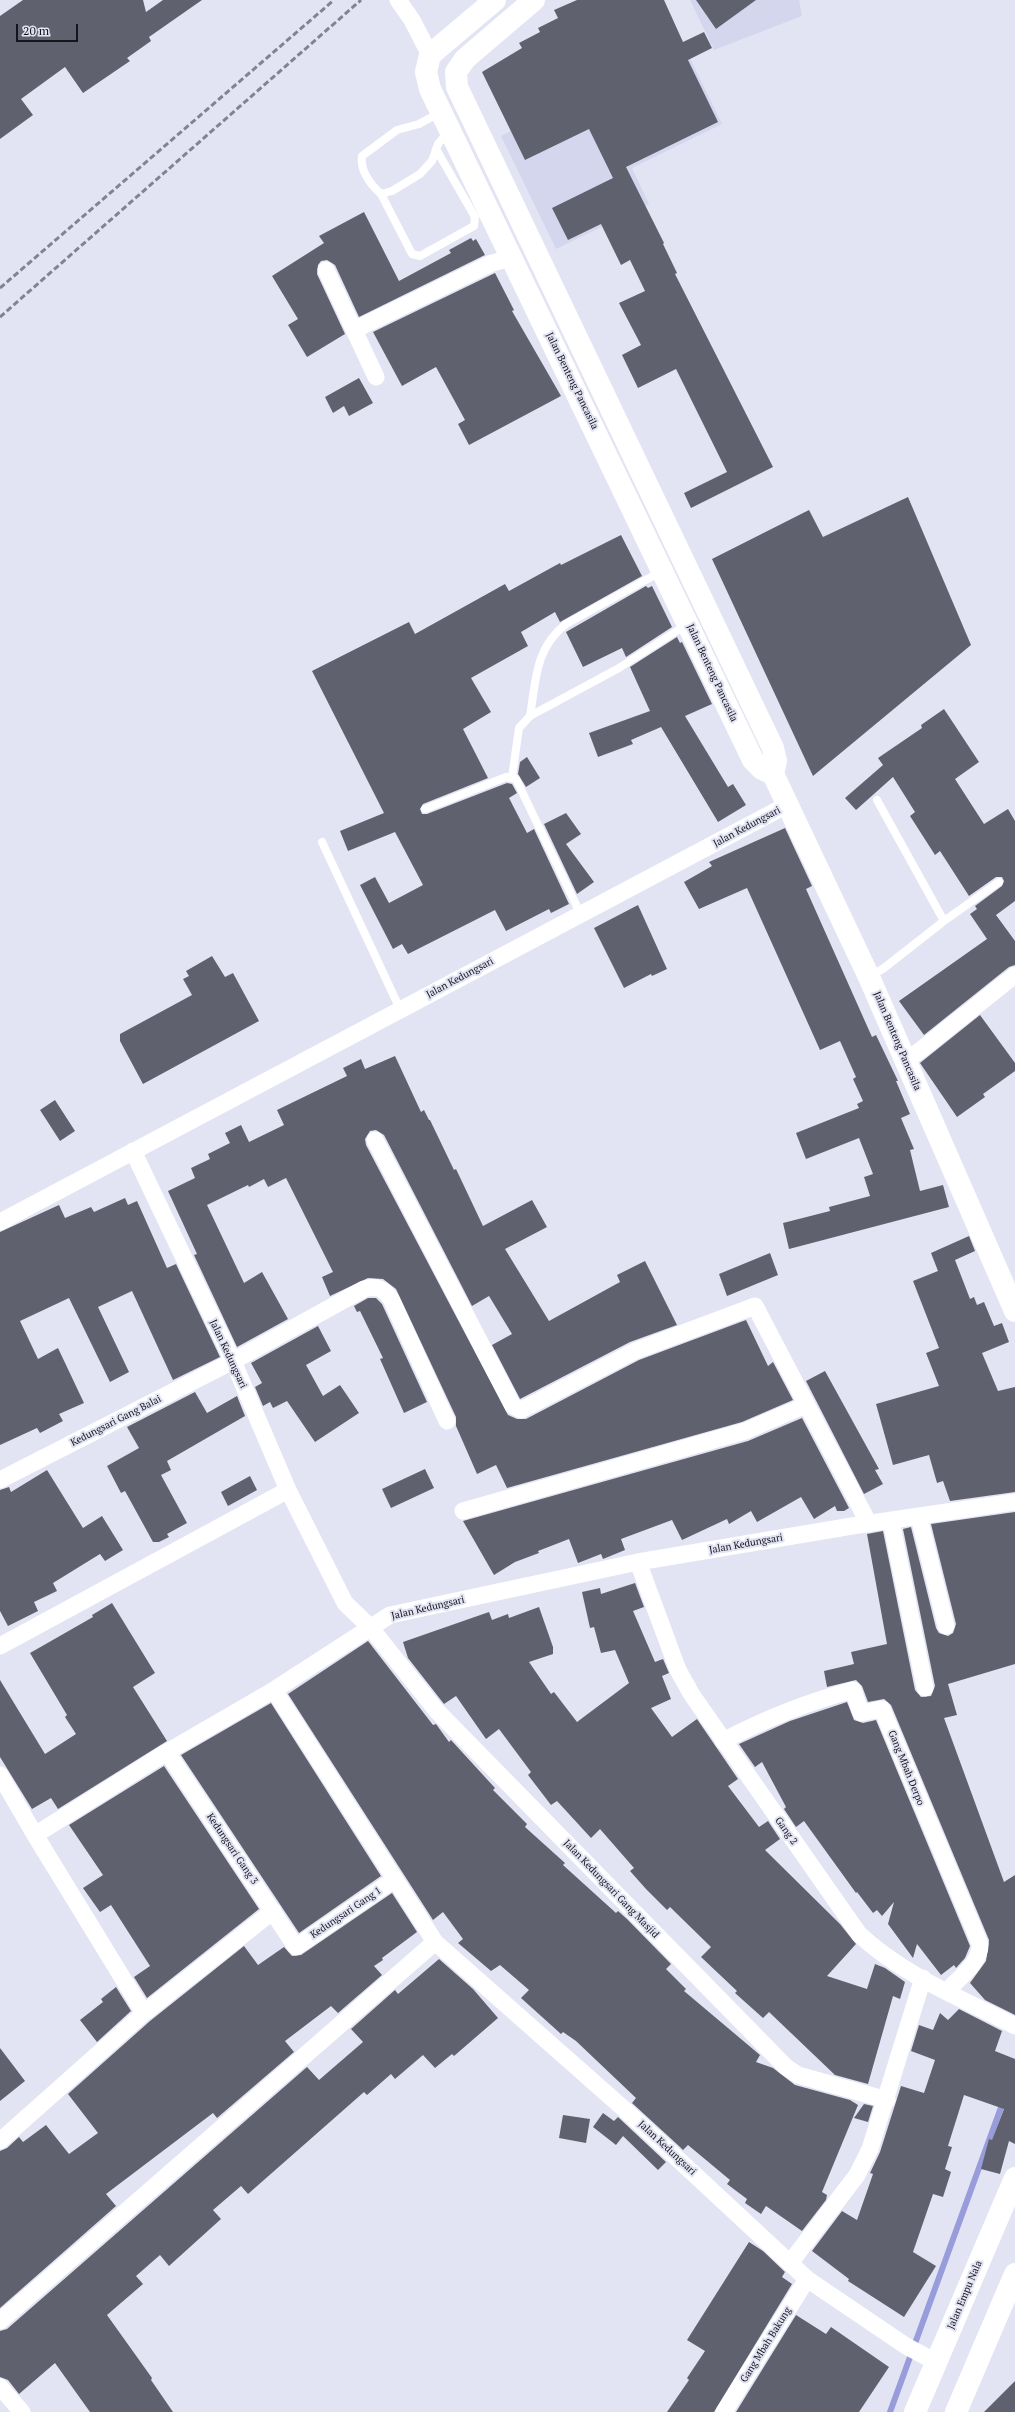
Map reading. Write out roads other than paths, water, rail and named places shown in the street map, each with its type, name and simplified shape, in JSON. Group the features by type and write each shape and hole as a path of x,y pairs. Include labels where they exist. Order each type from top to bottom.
{"street":[{"path":"398,0 412,20 430,55 495,0"},
{"name":"Jalan Benteng Pancasila","path":"534,0 465,60 456,72 457,86 773,748 776,761 773,774 869,977 1015,1311"},
{"name":"Jalan Benteng Pancasila","path":"430,55 426,72 430,89 689,624 753,760 762,769 773,774"},
{"path":"354,330 492,262 512,258 534,248"},
{"path":"326,270 376,377"},
{"path":"614,470 635,460"},
{"name":"Jalan Kedungsari","path":"0,1222 787,805"},
{"path":"904,1060 917,1053 1015,975"},
{"path":"375,1140 510,1402 517,1409 521,1410 635,1351 755,1306 869,1524"},
{"name":"Jalan Kedungsari","path":"133,1151 233,1361 288,1490 340,1595 348,1606 370,1627 390,1616 638,1562 869,1524 1015,1502"},
{"name":"Kedungsari Gang Balai","path":"0,1480 233,1361 364,1289 373,1286 379,1288 391,1299 447,1421"},
{"path":"463,1511 745,1431 806,1405"},
{"path":"0,1646 288,1490"},
{"path":"919,1517 946,1626"},
{"path":"891,1521 925,1688"},
{"name":"Gang 2","path":"638,1562 678,1670 723,1741 859,1934 880,1952 922,1978 1015,2026"},
{"path":"35,1835 167,1752 274,1690 370,1627"},
{"name":"Jalan Kedungsari Gang Masjid","path":"370,1627 436,1710 786,2067 798,2075 887,2100"},
{"name":"Jalan Kedungsari","path":"274,1690 435,1942 624,2109 807,2279 920,2354"},
{"name":"Gang Mbah Derpo","path":"723,1741 813,1700 853,1690 861,1713 882,1709 980,1944 979,1955 975,1961 947,1991"},
{"name":"Kedungsari Gang 3","path":"167,1752 296,1946"},
{"path":"0,1775 144,2013"},
{"name":"Kedungsari Gang 1","path":"296,1946 395,1879"},
{"path":"0,2141 144,2013 273,1911"},
{"path":"0,2321 435,1942"},
{"path":"790,2262 864,2163 887,2100 922,1978"},
{"name":"Jalan Empu Nala","path":"915,2412 920,2354 1015,2178"},
{"path":"956,2412 1015,2274"},
{"name":"Gang Mbah Bakung","path":"724,2412 807,2279"},
{"path":"0,2387 22,2412"}],"lane":[{"path":"381,194 392,191 420,174 432,161 436,149 446,121 419,124 397,130 362,156 360,166 374,187 381,194 412,254 420,256 474,226 474,217 436,149"},
{"path":"530,716 544,646 554,633 566,624 663,571"},
{"path":"512,777 519,728 530,716 619,668 689,624"},
{"path":"425,809 506,777 512,777 519,782 581,915"},
{"path":"877,800 944,921"},
{"path":"322,842 400,1009"},
{"path":"869,977 884,968 944,921 999,882"}],"waterway":[{"path":"890,2412 1003,2102"}],"railway":[{"path":"0,288 334,0"},
{"path":"0,317 361,0"}]}
